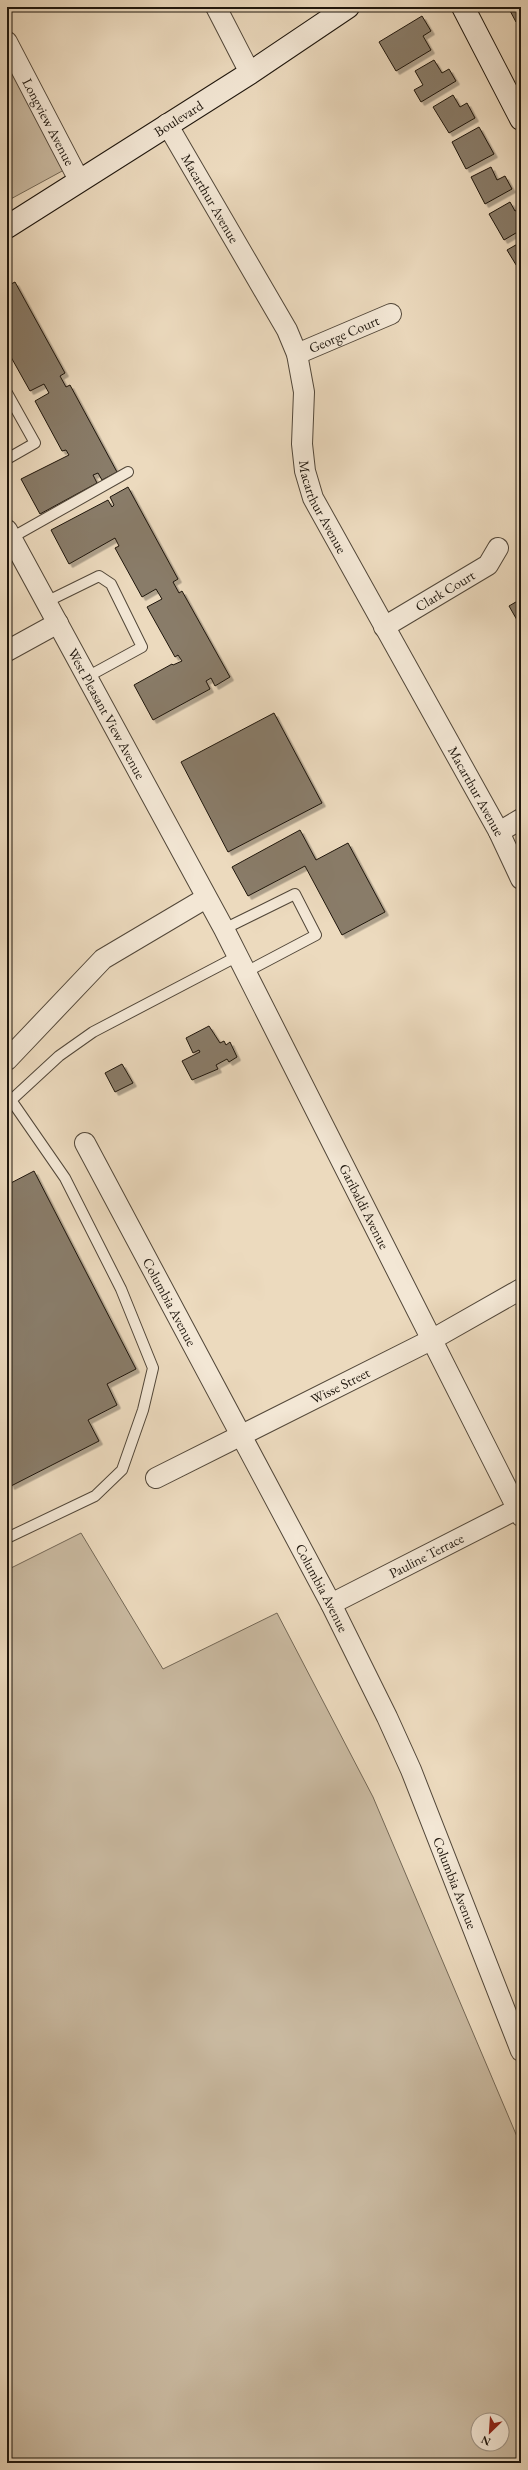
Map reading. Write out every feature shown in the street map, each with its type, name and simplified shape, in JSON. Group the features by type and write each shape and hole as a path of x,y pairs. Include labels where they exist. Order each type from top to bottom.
{"street":[{"path":"216,7 250,73"},
{"name":"Boulevard","path":"7,226 250,73 348,7"},
{"path":"462,7 521,119"},
{"name":"Longview Avenue","path":"7,42 79,180"},
{"name":"Macarthur Avenue","path":"167,124 287,330 297,354 304,392 303,451 305,471 313,498 499,832 521,879"},
{"name":"George Court","path":"297,354 391,314"},
{"name":"West Pleasant View Avenue","path":"9,534 206,898"},
{"name":"Clark Court","path":"384,627 488,565 498,548"},
{"path":"7,651 58,623"},
{"path":"499,832 521,819"},
{"path":"7,1060 103,959 206,898"},
{"name":"Garibaldi Avenue","path":"206,898 242,964 520,1511"},
{"name":"Columbia Avenue","path":"85,1143 331,1604 411,1770 521,2051"},
{"name":"Wisse Street","path":"156,1478 433,1339 521,1289"},
{"name":"Pauline Terrace","path":"331,1604 520,1511"}],"lane":[{"path":"7,393 35,443 7,459"},
{"path":"9,534 128,472"},
{"path":"46,602 99,576 111,584 142,647 86,677"},
{"path":"7,1538 95,1496 122,1470 143,1410 153,1368 121,1289 65,1178 9,1102 59,1056 87,1036 242,964 316,935 295,894 224,929"}],"shaded area":[{"path":"7,57 64,170 7,201"},
{"path":"81,1533 163,1669 277,1613 373,1797 521,2146 521,2463 7,2463 7,1570"}],"building":[{"path":"508,7 521,7 521,19 516,22"},
{"path":"422,16 431,31 423,36 431,50 396,71 379,42"},
{"path":"434,60 442,73 449,69 456,81 421,102 414,90 423,85 415,71"},
{"path":"453,95 460,107 467,103 475,118 449,133 433,107"},
{"path":"479,127 494,154 466,169 452,142"},
{"path":"491,167 497,180 505,176 512,189 485,204 471,177"},
{"path":"510,202 515,211 521,208 521,230 504,240 489,214"},
{"path":"521,242 521,273 507,250"},
{"path":"15,282 65,373 60,376 66,387 70,385 117,472 102,480 98,473 93,475 97,483 40,514 21,479 69,455 66,450 62,451 35,401 49,393 44,384 30,391 7,350 7,286"},
{"path":"128,487 178,579 173,582 179,593 182,591 230,677 215,686 211,678 206,681 210,689 153,720 134,685 172,664 173,665 182,661 178,655 175,657 147,607 162,599 156,589 142,597 115,548 119,546 115,538 69,564 51,530 108,500 112,507 114,505 110,497"},
{"path":"521,599 521,627 509,606"},
{"path":"274,713 322,803 228,852 181,762"},
{"path":"300,830 316,860 348,843 385,912 342,935 305,866 248,896 232,867"},
{"path":"209,1026 220,1043 224,1041 226,1045 230,1042 237,1057 229,1062 227,1059 216,1065 218,1069 192,1080 182,1061 200,1052 199,1050 193,1053 186,1038"},
{"path":"122,1064 133,1083 115,1092 105,1073"},
{"path":"34,1171 136,1369 107,1384 117,1405 88,1420 99,1441 11,1486 9,1481 7,1482 7,1185"}]}
